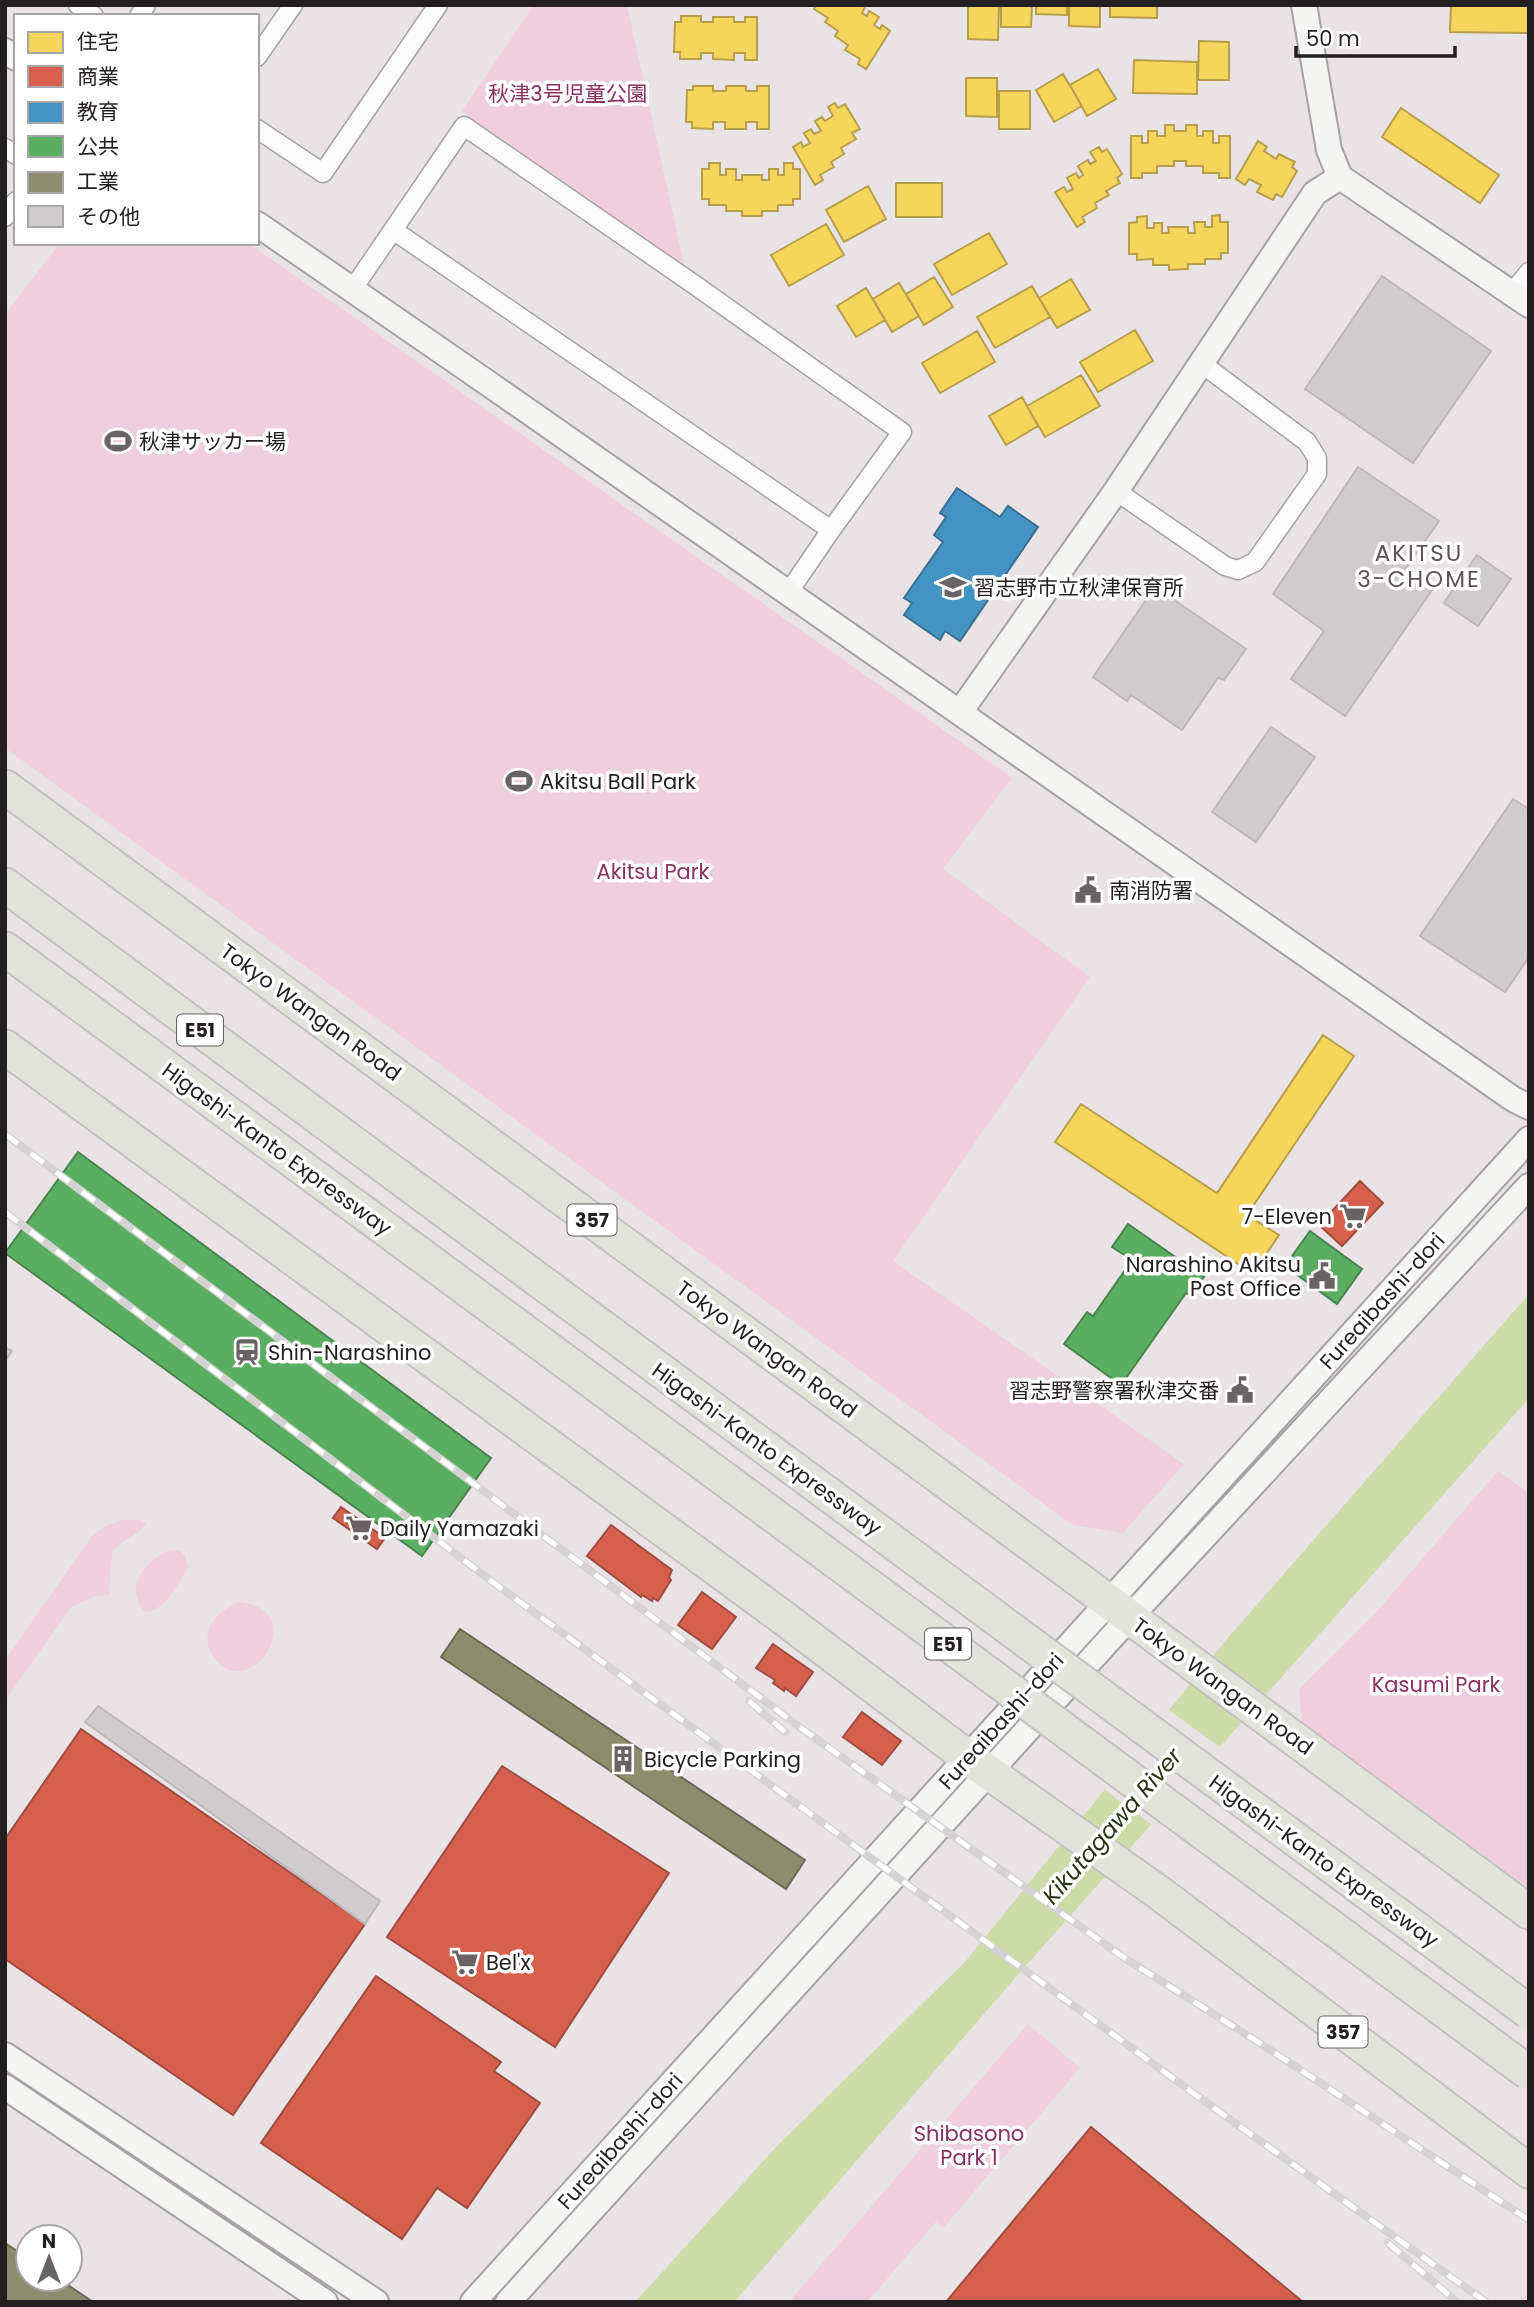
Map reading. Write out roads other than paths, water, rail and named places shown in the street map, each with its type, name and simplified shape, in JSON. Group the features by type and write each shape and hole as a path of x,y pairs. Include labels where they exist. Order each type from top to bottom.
{"highway":[{"name":"Tokyo Wangan Road","path":"5,787 1529,1912"},
{"name":"Higashi-Kanto Expressway","path":"5,886 1529,2012"},
{"name":"Higashi-Kanto Expressway","path":"5,949 1529,2073"},
{"name":"357","path":"5,1047 777,1613 978,1765 1158,1892 1529,2171"}],"street":[{"path":"259,54 293,5"},
{"path":"259,130 323,173 438,5"},
{"path":"1304,5 1329,150 1340,177 1520,299 1529,271"},
{"path":"352,290 464,126 692,283 902,432 788,593"},
{"path":"960,712 1116,491 1315,193 1340,177"},
{"path":"259,226 1502,1091 1529,1107"},
{"path":"393,230 831,530"},
{"path":"1116,491 1225,566 1238,570 1255,562 1317,474 1317,458 1307,442 1201,363"},
{"name":"Fureaibashi-dori","path":"509,2302 978,1765 1119,1610 1529,1139"},
{"name":"Fureaibashi-dori","path":"1119,1610 1529,1186"},
{"name":"Fureaibashi-dori","path":"473,2302 867,1870 978,1765"},
{"path":"5,2055 376,2302"},
{"path":"5,2087 325,2302"}],"water":[{"name":"Kikutagawa River","path":"1529,1294 1529,1398 1016,1977 734,2302 635,2302 778,2145 965,1962 1226,1640"}],"railway":[{"path":"5,1134 801,1728 1126,1959 1529,2220"},
{"path":"5,1212 498,1586 1207,2103 1486,2302"},
{"path":"749,1701 785,1732"},
{"path":"1388,2243 1457,2302"}],"place":[{"name":"秋津サッカー場","path":"118,441"},
{"name":"習志野市立秋津保育所","path":"953,587"},
{"name":"Akitsu Ball Park","path":"519,781"},
{"name":"南消防署","path":"1088,890"},
{"name":"7-Eleven","path":"1353,1216"},
{"name":"Narashino Akitsu Post Office","path":"1322,1276"},
{"name":"Shin-Narashino","path":"247,1352"},
{"name":"習志野警察署秋津交番","path":"1240,1390"},
{"name":"Daily Yamazaki","path":"359,1528"},
{"name":"Bicycle Parking","path":"623,1759"},
{"name":"Bel'x","path":"465,1962"}],"district":[{"name":"AKITSU 3-CHOME","path":"1419,566"}],"park label":[{"name":"秋津3号児童公園","path":"568,93"},
{"name":"Akitsu Park","path":"653,871"},
{"name":"Kasumi Park","path":"1436,1684"},
{"name":"Shibasono Park 1","path":"969,2145"}]}
